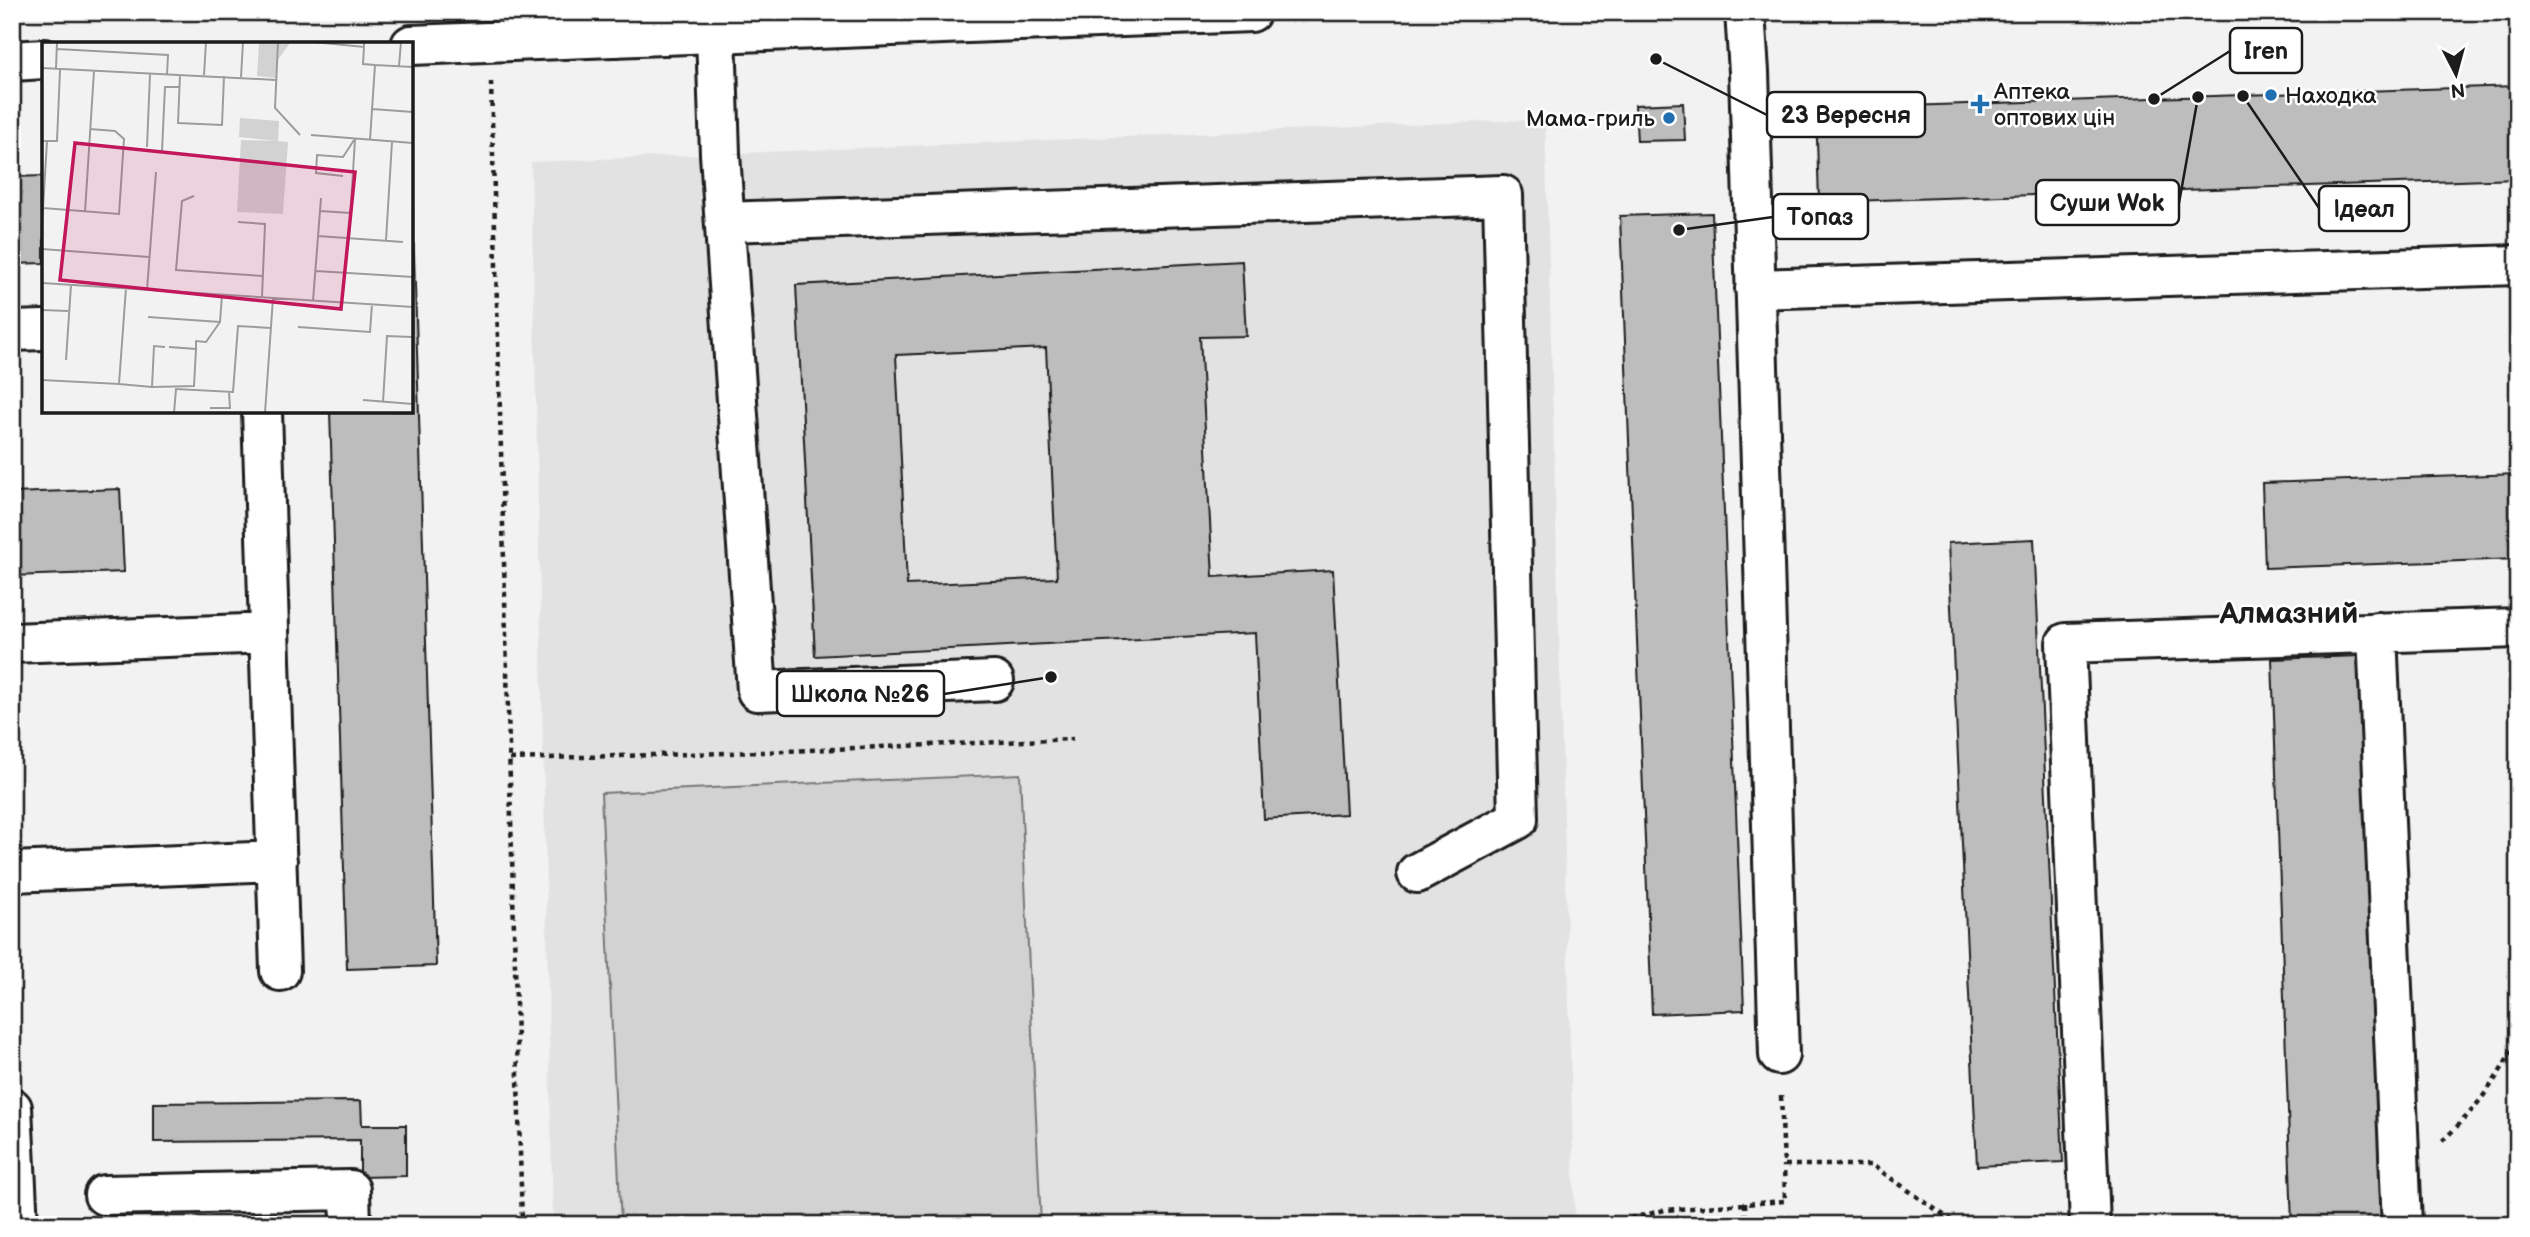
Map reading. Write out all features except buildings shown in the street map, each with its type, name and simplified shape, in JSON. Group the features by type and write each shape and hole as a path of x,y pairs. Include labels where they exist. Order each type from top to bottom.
{"main road":[{"path":"413,45 490,42 615,25 716,33 1074,16 1251,12"},
{"path":"1745,12 1779,1055"},
{"path":"716,33 725,222 757,691 995,681"},
{"path":"12,61 42,59"},
{"path":"725,222 1503,195 1518,819 1417,873"},
{"path":"1755,289 2518,265"},
{"path":"12,331 42,330"},
{"path":"262,413 280,971"},
{"path":"2090,1225 2066,643 2518,628"},
{"path":"2377,632 2402,1225"},
{"path":"12,643 269,633"},
{"path":"12,872 277,861"},
{"path":"12,1108 18,1225"},
{"path":"104,1195 350,1190 351,1225"}],"path":[{"path":"490,42 523,1225"},
{"path":"510,759 1073,739"},
{"path":"2401,1178 2462,1123 2507,1063 2518,1038"},
{"path":"1601,1225 1665,1210 1785,1200 1779,1055"},
{"path":"1784,1165 1872,1165 1958,1225"},
{"path":"1745,1203 1746,1225"}],"shaded area":[{"path":"1545,119 1575,1225 553,1225 531,162"},
{"path":"1020,774 1041,1225 621,1225 601,793"}],"place":[{"name":"23 Вересня","path":"1656,59"},
{"name":"Находка","path":"2271,95"},
{"name":"Ідеал","path":"2243,96"},
{"name":"Суши Wok","path":"2198,97"},
{"name":"Iren","path":"2154,99"},
{"name":"Аптека оптових цін","path":"1980,104"},
{"name":"Мама-гриль","path":"1669,118"},
{"name":"Топаз","path":"1679,230"},
{"name":"Школа №26","path":"1051,677"}],"district":[{"name":"Алмазний","path":"2289,613"}]}
